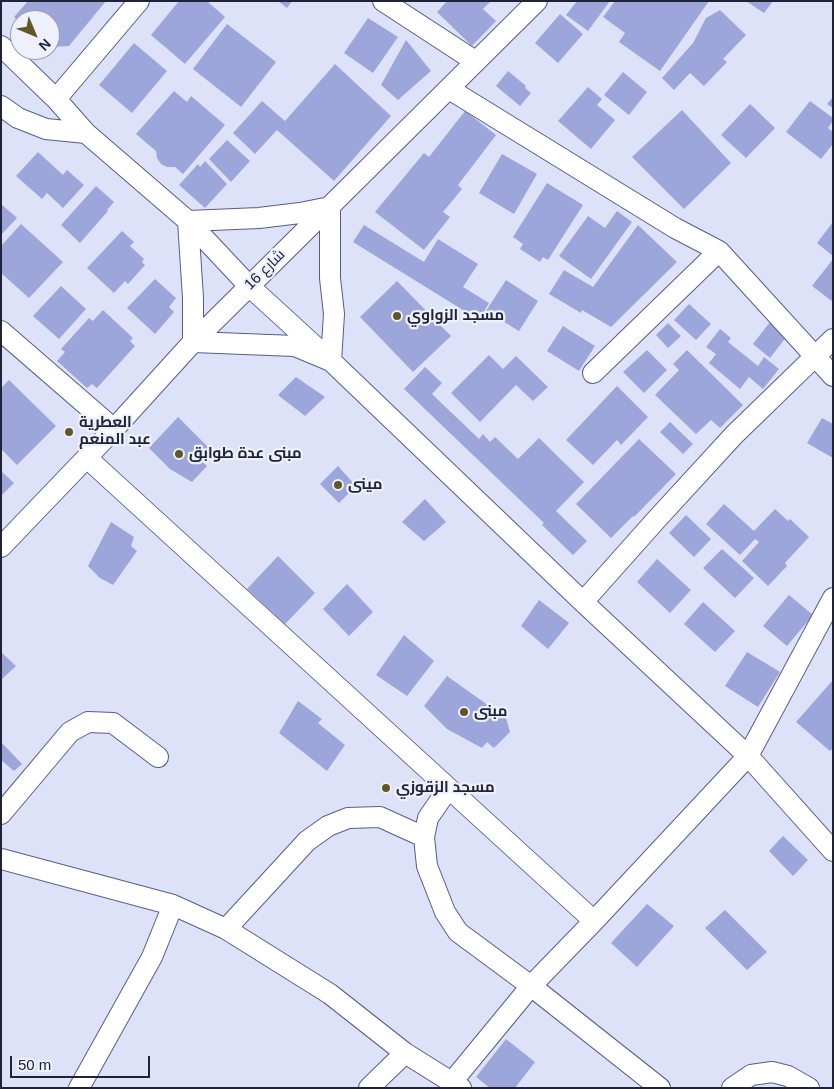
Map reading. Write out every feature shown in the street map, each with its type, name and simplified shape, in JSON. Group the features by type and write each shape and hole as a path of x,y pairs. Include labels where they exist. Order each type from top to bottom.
{"street":[{"path":"56,99 139,1"},
{"path":"383,1 475,61"},
{"name":"شارع 16","path":"1,547 87,458 193,342 537,1"},
{"path":"3,50 56,99 86,133 188,221 249,286 331,360 583,602 748,756 833,851"},
{"path":"449,89 675,228 719,251 833,376"},
{"path":"1,106 18,118 46,129 86,133"},
{"path":"188,221 259,218 330,207 330,278 334,314 331,360"},
{"path":"188,221 193,298 193,342 295,346 331,360"},
{"path":"593,373 719,251"},
{"path":"1,331 114,429"},
{"path":"583,602 734,436 833,339"},
{"path":"87,458 354,700 448,789 594,920"},
{"path":"1,859 173,905 226,929 330,994 405,1053 457,1085 530,986 748,756 833,598"},
{"path":"1,814 70,732 88,722 113,724 158,757"},
{"path":"448,789 428,818 424,837 427,866 445,912 458,932 660,1088"},
{"path":"226,929 307,841 328,826 348,818 380,817 424,837"},
{"path":"79,1088 152,957 173,905"},
{"path":"369,1088 405,1053"},
{"path":"732,1088 751,1076 772,1072 788,1076 809,1088"}],"building":[{"path":"28,1 106,1 69,46 60,46 60,10 20,10"},
{"path":"179,1 207,1 225,17 185,64 151,35"},
{"path":"278,1 292,1 287,8"},
{"path":"447,1 491,1 483,9 496,21 472,46 437,12"},
{"path":"577,1 610,1 588,31 566,15"},
{"path":"615,1 709,1 660,71 619,42 625,33 603,17"},
{"path":"746,1 773,1 764,13"},
{"path":"720,10 746,35 723,59 727,62 704,86 690,73 674,90 662,78 693,43 706,18"},
{"path":"560,14 583,34 558,63 535,43"},
{"path":"368,18 398,37 373,73 344,53"},
{"path":"227,24 276,62 241,107 193,69"},
{"path":"406,40 431,71 398,100 381,85"},
{"path":"134,43 167,71 132,113 99,85"},
{"path":"335,64 391,116 334,181 277,130 255,154 233,133 262,101 285,121"},
{"path":"508,71 526,86 525,88 531,93 520,106 496,86"},
{"path":"623,72 647,92 629,115 604,95"},
{"path":"588,87 602,99 597,105 615,120 591,149 558,121"},
{"path":"174,91 187,102 191,96 225,125 183,174 175,167 167,167 161,164 157,158 156,151 136,134"},
{"path":"833,97 833,108 827,104"},
{"path":"810,101 833,118 828,128 833,132 833,144 821,159 786,132"},
{"path":"750,104 775,128 746,158 721,135"},
{"path":"682,110 731,163 684,209 632,157"},
{"path":"465,111 496,135 458,185 462,189 443,212 450,217 424,250 375,212 424,153 429,157"},
{"path":"227,140 250,161 231,182 209,159"},
{"path":"38,152 63,175 67,170 84,185 63,208 47,193 42,199 16,176"},
{"path":"502,154 537,174 514,214 479,193"},
{"path":"205,161 227,184 205,208 179,185 198,164 200,167"},
{"path":"547,183 583,205 548,260 543,257 540,262 520,249 523,244 513,237"},
{"path":"96,186 114,202 80,243 61,225"},
{"path":"1,204 17,218 1,235"},
{"path":"617,211 632,222 591,279 559,256 588,216 605,228"},
{"path":"833,222 833,256 817,243"},
{"path":"21,224 63,262 29,298 1,273 1,246"},
{"path":"364,225 424,262 438,239 478,264 463,287 489,303 479,320 353,242"},
{"path":"638,225 677,262 611,327 582,310 581,313 549,294 564,270 593,287"},
{"path":"122,231 134,242 130,246 144,259 142,262 145,265 128,284 125,281 114,293 87,268"},
{"path":"833,259 833,302 812,286"},
{"path":"155,279 176,298 169,307 174,312 155,334 127,308"},
{"path":"506,280 538,301 519,331 486,311"},
{"path":"397,281 451,336 413,372 360,317"},
{"path":"61,286 86,309 59,339 33,316"},
{"path":"689,304 711,324 696,340 674,320"},
{"path":"103,310 133,338 130,341 135,346 97,388 92,384 87,388 57,361 65,352 61,349 89,318 93,321"},
{"path":"770,322 787,336 770,358 753,344"},
{"path":"668,323 681,336 668,348 656,335"},
{"path":"563,326 595,346 579,371 547,351"},
{"path":"720,329 731,338 728,342 758,366 764,357 779,369 763,389 749,377 740,389 709,363 716,354 706,347"},
{"path":"647,350 667,370 644,393 623,372"},
{"path":"687,350 743,405 720,428 711,420 696,434 655,395 679,370 673,364"},
{"path":"489,355 503,369 516,356 548,387 533,401 516,385 480,422 451,393"},
{"path":"425,367 442,383 432,394 479,439 483,434 490,442 495,437 518,459 539,438 584,482 556,511 587,541 573,555 542,525 544,523 404,389"},
{"path":"296,377 325,397 305,416 278,395"},
{"path":"9,380 56,426 17,465 1,449 1,388"},
{"path":"617,386 648,417 621,445 617,440 593,465 566,440"},
{"name":"مبنى عدة طوابق","path":"178,417 208,447 201,460 207,466 192,482 170,469 149,448"},
{"path":"822,418 833,424 833,458 807,443"},
{"path":"670,422 693,444 683,454 660,432"},
{"path":"639,439 676,474 611,538 576,504"},
{"name":"مينى","path":"338,466 356,486 339,503 320,484"},
{"path":"1,471 14,483 1,496"},
{"path":"425,499 446,522 424,541 402,522"},
{"path":"724,504 754,531 775,509 788,521 790,519 809,537 785,563 787,566 768,586 742,561 759,542 755,539 740,555 706,524"},
{"path":"686,515 711,539 694,557 669,533"},
{"path":"111,522 134,537 131,546 137,551 113,585 100,578 88,566"},
{"path":"722,549 754,578 735,598 703,568"},
{"path":"278,556 315,593 285,624 247,589"},
{"path":"657,559 691,590 670,613 637,582"},
{"path":"347,584 373,612 349,636 323,609"},
{"path":"789,595 813,615 787,646 763,626"},
{"path":"539,600 569,623 548,649 521,626"},
{"path":"703,602 735,631 715,652 684,624"},
{"path":"404,635 434,661 407,696 376,675"},
{"path":"1,652 16,666 1,680"},
{"path":"747,652 780,672 758,707 725,686"},
{"name":"مبنى","path":"447,676 506,718 510,732 494,748 487,742 482,748 447,729 424,706"},
{"path":"833,680 833,748 830,751 796,722"},
{"path":"298,701 322,719 318,723 345,745 327,771 279,733"},
{"path":"1,742 22,764 14,771 1,760"},
{"path":"783,836 808,860 793,876 769,851"},
{"path":"647,904 674,926 637,967 611,943"},
{"path":"725,910 767,952 747,970 705,928"},
{"path":"506,1039 535,1062 515,1088 490,1088 476,1077"}],"place":[{"name":"مسجد الزواوي","path":"397,316"},
{"name":"العطرية عبد المنعم","path":"69,432"},
{"name":"مبنى عدة طوابق","path":"179,454"},
{"name":"مينى","path":"338,485"},
{"name":"مبنى","path":"464,712"},
{"name":"مسجد الزقوزي","path":"386,788"}]}
